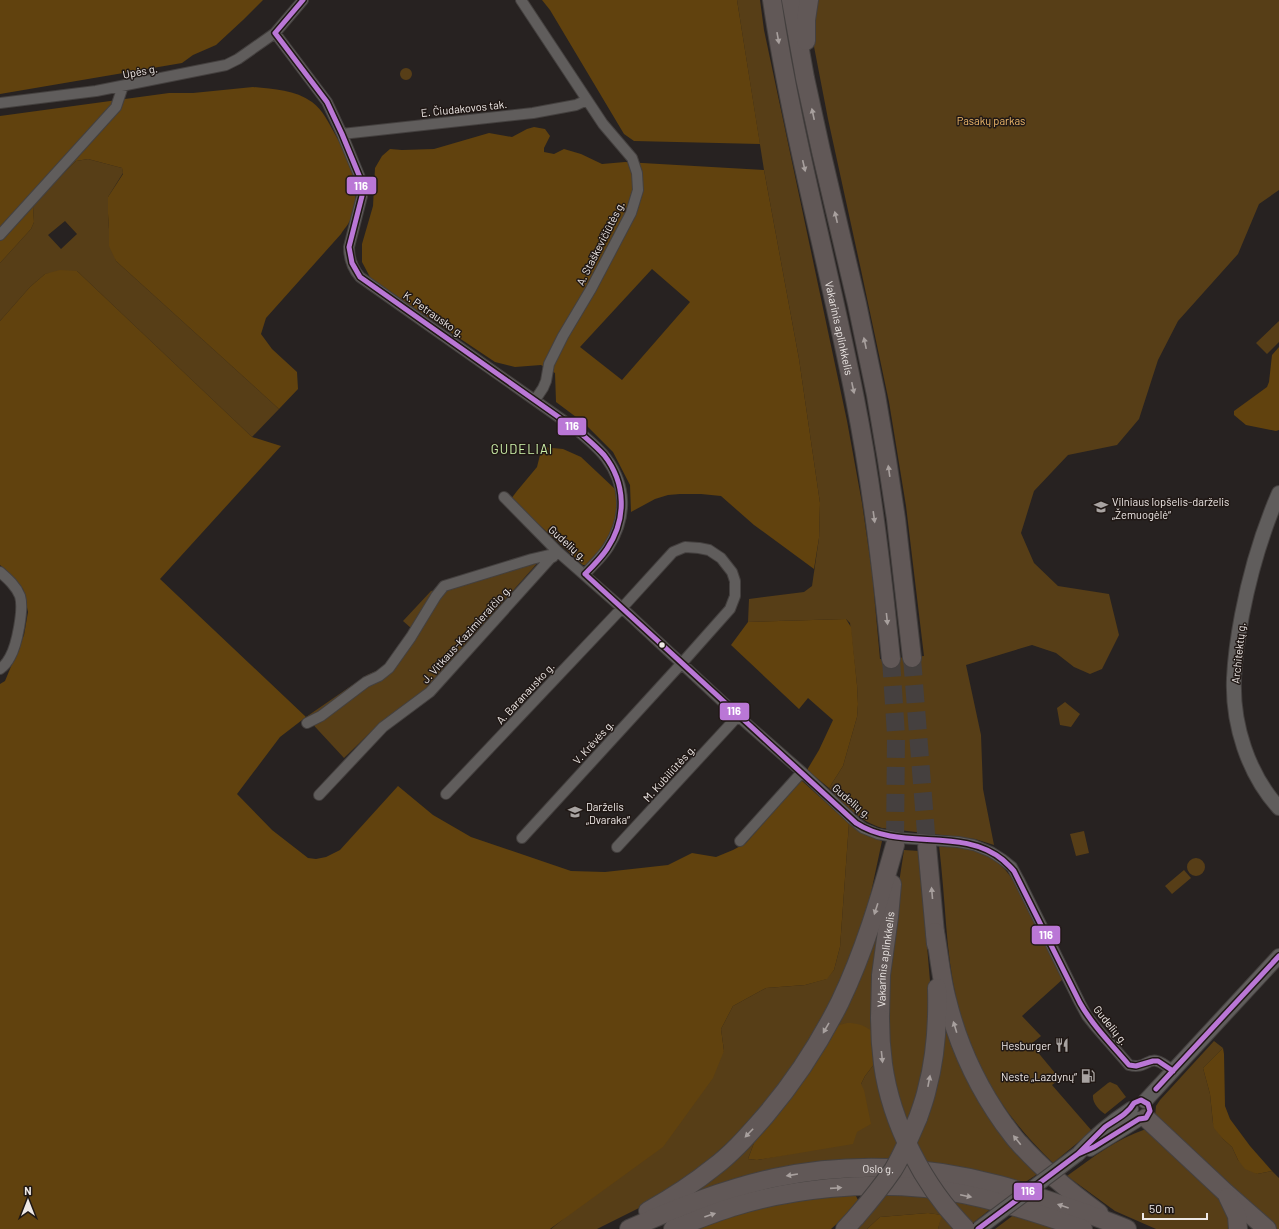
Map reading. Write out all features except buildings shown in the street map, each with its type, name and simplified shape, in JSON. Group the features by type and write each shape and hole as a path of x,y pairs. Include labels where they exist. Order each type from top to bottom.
{"highway":[{"name":"Vakarinis aplinkkelis","path":"772,0 786,83 856,400 875,520 891,659"},
{"name":"Vakarinis aplinkkelis","path":"791,0 821,150 857,304 888,460 912,658"},
{"path":"806,78 806,20 809,0"},
{"name":"Vakarinis aplinkkelis","path":"619,1229 666,1201 714,1167 750,1134 777,1101 826,1029 840,1001 876,911 895,845 889,917 881,975 880,1018 883,1066 889,1094 899,1126 910,1148 932,1187 946,1207 966,1229"},
{"path":"851,1223 875,1196 893,1169 918,1118 927,1089 937,1034 938,1005 935,932 927,846"},
{"path":"935,932 947,1000 959,1042 976,1081 987,1099 1018,1142 1044,1168 1069,1190 1120,1226"},
{"path":"1140,1112 1226,1193 1267,1229"},
{"name":"Oslo g.","path":"629,1229 661,1215 740,1187 774,1178 834,1169 857,1168 918,1170 961,1176 1004,1186 1120,1226"},
{"name":"Oslo g.","path":"673,1229 736,1206 778,1195 819,1189 896,1186 932,1190 1001,1203 1083,1229"},
{"path":"1226,1193 1237,1216 1238,1229"}],"street":[{"name":"Upės g.","path":"0,103 96,91 226,65 238,59 275,33 303,0"},
{"name":"A. Staškevičiūtės g.","path":"521,0 603,124 632,158 637,173 638,190 631,214 591,289 563,336 549,364 546,381 543,388 535,400"},
{"name":"K. Petrausko g.","path":"275,33 327,102 358,171 362,188 362,196 349,247 349,254 354,270 360,277 577,430 606,458 621,489 623,507 621,520 617,532 608,548 585,574"},
{"path":"0,235 116,107 123,86"},
{"name":"E. Čiudakovos tak.","path":"342,134 534,113 576,105 587,100"},
{"name":"Architektų g.","path":"1279,493 1257,551 1246,596 1238,637 1234,695 1236,718 1244,745 1260,782 1279,808"},
{"name":"Gudelių g.","path":"504,497 555,554 585,574 738,716 863,828 878,834 900,838 958,842 974,845 991,852 1012,867 1087,1016 1129,1065 1137,1066 1154,1060 1164,1064 1173,1071"},
{"name":"A. Baranausko g.","path":"446,794 673,552 686,547 699,548 709,550 721,558 732,572 735,589 733,603 730,609 682,663"},
{"path":"306,723 321,716 366,682 379,676 390,668 444,586 549,554 555,554"},
{"name":"J. Vitkaus-Kazimieraičio g.","path":"320,795 383,727 430,692 555,554"},
{"path":"0,572 12,583 20,595 22,607 15,643 10,657 0,669"},
{"name":"V. Krėvės g.","path":"522,838 682,663"},
{"name":"M. Kubiliūtės g.","path":"617,847 738,716"},
{"path":"740,841 802,772"},
{"path":"978,1229 1078,1154 1094,1146 1140,1112 1173,1071 1279,956"}],"green space":[{"name":"Pasakų parkas","path":"737,0 760,0 764,30 847,421 862,503 872,572 880,659 924,656 906,506 889,402 828,119 811,31 814,0 1279,0 1279,190 1259,204 1238,254 1178,321 1158,360 1139,419 1117,445 1068,455 1034,491 1021,533 1034,563 1058,586 1109,594 1119,635 1102,669 1090,674 1074,667 1056,653 1032,645 966,665 981,735 983,789 994,845 975,839 882,828 859,817 829,788 843,766 857,717 857,685 850,623 846,619 748,622 749,599 804,592 812,586 819,538 820,503 799,359 764,170"},
{"path":"404,68 408,68 412,74 408,80 404,80 400,76 400,72"},
{"path":"88,159 122,168 123,173 108,197 109,229 116,261 279,409 252,437 77,271 45,274 30,287 0,321 0,263 31,229 34,222 33,207 36,201 76,161","holes":["65,221 77,234 61,249 48,235"]},
{"path":"1279,321 1279,342 1267,354 1256,343"},
{"path":"541,559 425,690 379,724 344,758 306,717 367,675 383,668 411,628 403,621 431,591 447,588"},
{"path":"1065,702 1080,714 1071,727 1060,725 1057,708"},
{"path":"849,823 864,834 882,841 869,902 849,963 828,1009 794,1065 772,1094 734,1137 685,1181 639,1208 597,1229 551,1229 562,1220 724,1051 721,1029 733,1006 766,988 805,985 826,979 834,970 840,947"},
{"path":"1084,831 1089,853 1076,856 1070,834"},
{"path":"939,845 975,850 993,859 1001,866 1017,886 1063,979 1022,1016 1041,1036 1031,1044 1060,1079 1052,1085 1092,1131 1053,1163 1035,1145 1005,1109 981,1069 964,1026 957,1002 950,963"},
{"path":"904,850 919,851 931,1002 922,1083 907,1125 899,1103 887,1041 890,942"},
{"path":"1196,858 1202,861 1205,867 1202,873 1196,876 1190,873 1187,867 1190,861"},
{"path":"1184,870 1191,878 1172,894 1165,886"},
{"path":"882,916 872,1031 836,1026"},
{"path":"943,1010 1039,1173 1024,1183 997,1176 759,1173 738,1178 693,1194 757,1135 748,1159 757,1160 794,1153 861,1084 875,1063 914,1143"},
{"path":"1214,1041 1223,1048 1203,1068 1210,1094 1213,1123 1223,1139 1232,1147 1238,1160 1257,1174 1272,1171 1279,1178 1279,1229 1272,1229 1155,1116 1156,1106 1160,1100"},
{"path":"1110,1082 1117,1085 1126,1097 1105,1114 1098,1108 1093,1095"},
{"path":"1146,1129 1223,1199 1235,1229 1156,1229 1115,1211 1067,1176 1114,1144"},
{"path":"885,1194 930,1196 992,1208 965,1229 938,1229 941,1215 928,1213 880,1217 867,1229 854,1229"},
{"path":"1015,1214 1060,1229 995,1229"}],"shaded area":[{"path":"0,0 263,0 216,45 193,55 182,63 0,94"},
{"path":"542,0 737,0 760,144 634,141 624,134 550,10"},
{"path":"253,87 276,89 298,95 316,105 328,121 345,154 353,174 356,196 351,218 341,234 266,318 261,334 272,349 297,372 298,389 279,409 116,261 109,246 108,197 123,174 122,168 88,159 76,161 36,201 33,207 34,222 31,229 0,263 0,116 169,93 193,93"},
{"path":"534,127 545,129 550,136 544,148 544,152 554,154 564,149 581,154 602,164 625,162 764,170 799,359 820,503 819,538 814,569 754,525 721,496 701,494 668,495 655,499 631,512 630,485 613,452 584,423 556,402 555,373 541,365 515,367 495,362 371,279 362,262 362,244 373,206 375,168 382,156 390,149 434,149 489,133 512,137","holes":["652,269 690,302 622,380 580,347"]},
{"path":"60,270 77,271 252,437 281,446 160,579 306,717 280,737 237,794 272,830 308,858 316,859 326,857 340,850 398,786 433,815 471,837 571,871 605,872 668,865 692,853 716,857 746,843 801,780 849,823 840,947 834,970 827,979 805,985 766,988 733,1006 721,1029 724,1051 713,1078 663,1147 550,1229 0,1229 0,684 5,681 24,635 28,612 23,589 0,565 0,321 30,287 45,274"},
{"path":"1279,347 1279,430 1276,431 1246,425 1234,415 1234,411 1267,387 1269,382 1272,355"},
{"path":"542,447 563,449 581,457 615,489 617,504 615,525 607,541 588,565 583,565 511,499 537,467"},
{"path":"846,619 851,627 857,685 857,717 843,766 829,788 807,770 819,750 833,720 808,698 799,709 731,645 748,622"},
{"path":"854,1023 866,1027 872,1031 875,1063 861,1084 864,1090 871,1124 857,1132 853,1144 757,1160 748,1159 757,1135 836,1026"},
{"path":"1223,1048 1225,1106 1230,1119 1250,1146 1272,1171 1257,1174 1245,1169 1238,1160 1232,1147 1214,1128 1210,1094 1203,1068"},
{"path":"855,1194 858,1200 842,1219 831,1229 694,1229 752,1210 790,1201"},
{"path":"928,1213 942,1215 938,1229 867,1229 880,1217"}],"tunnel":[{"path":"912,658 927,846"},
{"path":"891,659 896,735 895,845"}],"transit line":[{"name":"116","path":"275,33 303,0"},
{"name":"116","path":"275,33 327,102 361,180 362,196 349,247 352,263 360,277 577,430 604,455 611,466 617,477 620,489 621,513 618,526 607,549 600,559 585,574"},
{"name":"116","path":"585,574 856,823 873,832 892,836 969,844 987,850 1003,860 1014,871 1080,1003 1097,1027 1129,1065 1136,1066 1158,1061 1173,1071"},
{"name":"116","path":"1156,1089 1279,956"},
{"name":"116","path":"1141,1100 1148,1104 1150,1111 1146,1118 1139,1119 1094,1147 1078,1154 1105,1127 1125,1114 1134,1103 1141,1100"},
{"name":"116","path":"978,1229 1078,1154"}],"place":[{"name":"Vilniaus lopšelis-darželis „Žemuogėlė“","path":"1101,507"},
{"name":"Darželis „Dvaraka“","path":"575,812"},
{"name":"Hesburger","path":"1062,1045"},
{"name":"Neste „Lazdynų“","path":"1088,1076"}],"district":[{"name":"GUDELIAI","path":"522,449"}]}
